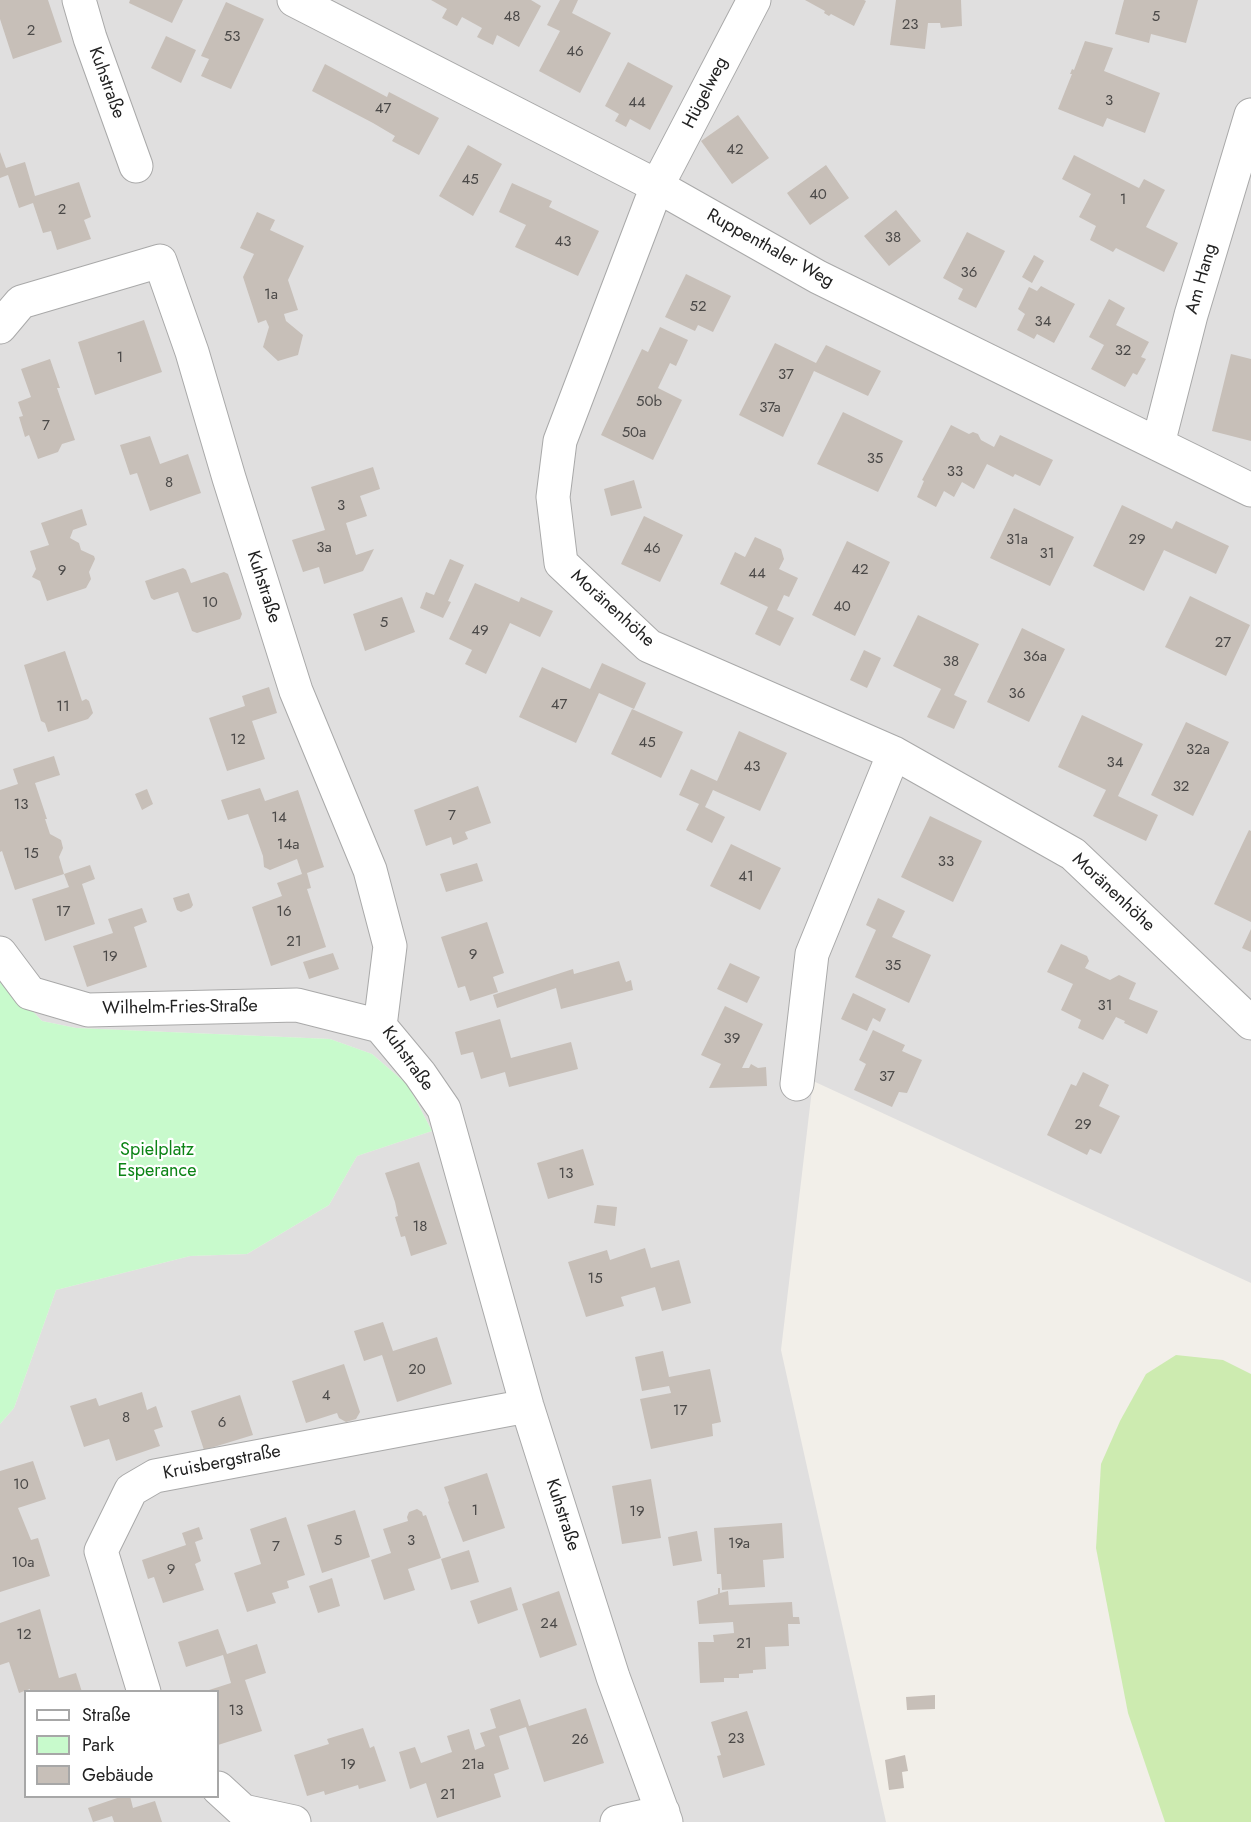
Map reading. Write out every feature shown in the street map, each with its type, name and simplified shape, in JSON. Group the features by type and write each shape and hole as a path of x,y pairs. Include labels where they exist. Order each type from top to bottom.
{"street":[{"name":"Kuhstraße","path":"79,0 90,38 136,166"},
{"name":"Ruppenthaler Weg","path":"294,0 657,186 818,277 1251,490"},
{"name":"Hügelweg","path":"657,186 754,0"},
{"name":"Am Hang","path":"1158,444 1191,315 1251,115"},
{"name":"Moränenhöhe","path":"657,186 560,441 553,497 561,563 649,646 894,753 1073,854 1251,1023"},
{"name":"Kuhstraße","path":"0,327 21,302 160,261 192,352 296,691 370,870 390,946 380,1026 420,1074 444,1108 528,1406 613,1677 665,1817"},
{"path":"797,1084 812,954 894,753"},
{"name":"Wilhelm-Fries-Straße","path":"0,953 30,993 88,1010 297,1005 380,1026"},
{"name":"Kruisbergstraße","path":"143,1690 101,1551 131,1490 155,1476 528,1406"},
{"path":"219,1789 242,1816 294,1822"},
{"path":"616,1822 665,1817"}],"shaded area":[{"path":"0,0 1251,0 1251,1283 813,1081 781,1350 886,1822 0,1822 0,1424 14,1408 56,1290 190,1256 247,1254 329,1205 357,1156 432,1131 408,1085 372,1054 330,1039 76,1028 42,1021 0,977"}],"green space":[{"name":"Spielplatz Esperance","path":"0,977 42,1021 76,1028 330,1039 372,1054 408,1085 432,1131 357,1156 329,1205 247,1254 190,1256 56,1290 14,1408 0,1424"},
{"path":"1176,1355 1223,1360 1251,1374 1251,1822 1165,1822 1128,1713 1096,1548 1101,1464 1120,1421 1146,1374"}],"building":[{"path":"0,0 48,0 62,42 13,59 0,19"},
{"path":"130,0 183,0 172,23 129,3"},
{"path":"431,0 531,0 541,6 519,47 497,35 493,45 477,37 482,28 462,17 457,26 442,18 447,9"},
{"path":"560,0 578,0 572,13 611,33 580,93 539,71 560,31 547,25"},
{"path":"805,0 866,1 854,26 831,14 829,16 824,13 825,11"},
{"path":"896,0 961,0 962,26 941,28 940,23 928,23 925,49 890,45"},
{"path":"1124,0 1198,0 1186,43 1151,34 1149,43 1115,34"},
{"path":"226,2 264,19 231,89 201,76 209,59 201,56"},
{"path":"166,36 196,50 181,83 151,68"},
{"path":"1085,41 1113,48 1104,71 1160,93 1145,133 1107,118 1103,127 1058,109"},
{"path":"628,62 673,86 650,130 630,119 626,127 615,121 619,114 605,106"},
{"path":"325,64 387,97 389,92 439,118 419,155 392,141 395,136 312,91"},
{"path":"738,115 769,158 732,184 701,141"},
{"path":"468,145 502,164 473,216 439,196"},
{"path":"0,152 6,168 25,162 35,196 79,182 91,217 84,220 91,239 57,250 51,231 43,233 33,203 19,208 8,175 0,178"},
{"path":"1074,155 1139,188 1144,179 1165,190 1146,227 1178,243 1164,272 1116,248 1113,252 1090,240 1096,226 1079,217 1091,194 1062,179"},
{"path":"826,165 849,198 810,225 787,193"},
{"path":"512,183 552,201 549,207 599,231 578,276 515,247 526,225 499,212"},
{"path":"896,210 921,241 889,266 864,236"},
{"path":"257,212 275,220 270,230 304,246 288,280 298,310 284,314 286,321 303,335 298,355 278,361 263,347 269,327 266,320 258,323 243,277 254,254 240,248"},
{"path":"967,232 1005,251 976,308 958,299 963,289 943,278"},
{"path":"1034,255 1044,261 1032,283 1022,277"},
{"path":"686,274 731,296 713,332 698,325 695,331 665,317"},
{"path":"1041,286 1075,304 1054,343 1037,334 1034,339 1017,330 1025,314 1018,309 1029,287 1037,291"},
{"path":"1109,299 1125,308 1116,325 1149,342 1141,357 1146,359 1137,375 1133,373 1125,387 1091,369 1104,345 1089,337"},
{"path":"144,320 162,372 95,395 78,342"},
{"path":"660,327 688,340 676,366 670,363 658,388 682,400 653,460 601,435 642,349 648,352"},
{"path":"775,343 816,363 826,345 881,371 868,396 814,371 783,437 739,415"},
{"path":"1231,354 1251,359 1251,441 1212,431"},
{"path":"50,359 60,388 57,388 75,440 62,444 58,452 38,459 29,435 25,437 19,417 23,416 18,402 31,397 21,369"},
{"path":"843,412 903,441 878,492 817,464"},
{"path":"951,425 969,434 973,432 978,434 981,440 994,447 1000,435 1053,460 1040,486 1015,474 1013,477 987,464 974,489 962,482 954,497 944,491 936,507 917,497 924,481 922,480"},
{"path":"150,436 160,464 188,454 201,493 150,511 137,473 130,475 120,445"},
{"path":"373,467 380,489 360,496 367,516 346,523 356,555 374,549 363,571 324,584 319,567 303,572 292,540 325,530 311,487"},
{"path":"634,480 642,508 611,516 604,489"},
{"path":"1122,505 1172,529 1176,521 1229,546 1216,574 1164,550 1144,591 1093,566"},
{"path":"1014,508 1074,537 1050,586 990,558"},
{"path":"82,509 87,525 73,530 70,538 79,543 81,550 94,556 95,559 89,572 91,579 86,588 47,601 40,581 32,577 36,569 30,551 49,545 41,523"},
{"path":"644,516 683,535 660,582 621,564"},
{"path":"755,537 781,549 784,559 779,569 798,578 789,597 784,595 777,610 794,618 780,646 755,634 768,607 720,584 735,552 745,557"},
{"path":"847,541 890,562 855,636 812,615"},
{"path":"450,559 464,565 443,618 420,608 426,592 434,595"},
{"path":"183,568 191,583 224,572 228,574 242,614 240,619 197,633 192,631 178,592 154,600 151,598 145,581"},
{"path":"475,583 519,602 521,597 553,611 540,637 510,623 486,674 465,664 472,650 449,639"},
{"path":"1190,596 1250,625 1226,676 1165,647"},
{"path":"402,597 415,632 365,651 353,614"},
{"path":"918,615 979,644 954,695 967,701 954,729 927,717 941,689 893,666"},
{"path":"1022,628 1065,649 1029,722 987,702"},
{"path":"864,650 881,658 867,688 850,680"},
{"path":"65,651 82,701 86,699 89,701 93,713 88,719 48,732 45,723 41,721 24,665"},
{"path":"602,663 646,683 634,709 599,693 576,743 519,717 542,667 590,689"},
{"path":"269,687 277,713 252,721 265,759 227,771 209,718 245,706 242,696"},
{"path":"632,709 683,732 661,778 611,754"},
{"path":"1082,715 1143,744 1118,796 1158,815 1146,841 1093,816 1106,790 1058,767"},
{"path":"1186,722 1229,742 1193,816 1151,795"},
{"path":"739,731 787,753 760,811 713,790 705,807 725,817 712,843 686,830 699,804 679,795 691,769 717,781"},
{"path":"54,756 60,775 35,783 50,834 61,840 63,848 59,857 64,874 15,890 2,851 0,852 0,790 18,784 13,769"},
{"path":"478,786 491,823 465,832 468,839 453,845 451,837 426,846 414,810"},
{"path":"260,788 265,801 298,790 324,867 307,873 311,888 307,889 326,947 271,966 252,907 282,896 277,883 302,874 297,859 270,870 264,867 263,856 248,814 228,820 221,800"},
{"path":"147,789 153,804 142,810 135,794"},
{"path":"930,816 982,841 953,902 901,877"},
{"path":"1249,830 1251,831 1251,922 1214,904"},
{"path":"731,844 781,868 760,910 710,886"},
{"path":"477,863 483,881 446,892 440,874"},
{"path":"90,865 95,879 82,884 95,924 45,941 32,899 69,887 64,874"},
{"path":"189,893 193,905 191,908 181,912 177,910 173,898"},
{"path":"878,898 905,911 892,937 931,955 909,1003 855,977 876,930 866,925"},
{"path":"142,908 147,922 134,927 147,967 87,987 73,946 113,933 108,919"},
{"path":"487,922 504,973 493,977 498,992 470,1001 465,986 458,988 441,937"},
{"path":"1251,929 1251,952 1242,948"},
{"path":"1061,944 1087,956 1089,961 1085,968 1110,980 1119,975 1136,983 1129,999 1158,1011 1147,1034 1116,1017 1103,1040 1078,1028 1081,1020 1061,1010 1073,984 1047,972"},
{"path":"333,953 339,969 309,979 303,962"},
{"path":"619,961 626,982 631,980 633,990 561,1009 556,988 497,1008 493,995 573,969 574,974"},
{"path":"730,963 760,977 747,1003 717,989"},
{"path":"853,993 886,1009 880,1022 873,1018 867,1031 841,1019"},
{"path":"725,1006 763,1024 742,1068 749,1068 751,1064 758,1068 766,1067 767,1086 709,1088 721,1064 701,1055"},
{"path":"500,1019 511,1058 571,1042 578,1069 509,1087 505,1072 481,1079 473,1052 461,1055 455,1032"},
{"path":"873,1030 905,1045 902,1051 922,1060 907,1093 899,1092 892,1107 854,1090 866,1064 859,1060"},
{"path":"1083,1072 1109,1085 1099,1106 1120,1116 1101,1154 1090,1149 1087,1155 1047,1135 1071,1084 1076,1086"},
{"path":"583,1149 594,1185 548,1199 537,1163"},
{"path":"419,1162 447,1244 411,1256 405,1236 401,1237 395,1217 398,1216 395,1202 385,1173"},
{"path":"597,1205 617,1207 615,1226 594,1223"},
{"path":"645,1248 651,1268 679,1260 691,1303 662,1311 655,1287 621,1297 624,1306 586,1317 568,1262 607,1250 610,1260"},
{"path":"383,1322 393,1351 437,1337 452,1384 397,1402 382,1355 364,1361 354,1331"},
{"path":"663,1351 669,1377 710,1369 721,1422 712,1424 713,1436 651,1449 640,1399 671,1393 669,1386 642,1391 635,1357"},
{"path":"344,1364 360,1412 356,1419 346,1422 339,1418 337,1413 306,1423 292,1381"},
{"path":"142,1392 147,1410 156,1406 163,1427 154,1430 160,1446 116,1461 109,1439 84,1447 70,1406 96,1398 99,1406"},
{"path":"240,1395 253,1435 204,1450 191,1411"},
{"path":"33,1461 46,1499 18,1508 31,1540 38,1538 50,1576 0,1592 0,1471"},
{"path":"487,1473 505,1528 463,1542 444,1487"},
{"path":"651,1479 661,1538 622,1544 612,1486"},
{"path":"417,1509 422,1512 423,1516 426,1515 441,1558 408,1569 415,1590 384,1600 371,1560 391,1553 383,1529 408,1521 409,1512"},
{"path":"355,1510 370,1557 322,1573 307,1525"},
{"path":"286,1517 305,1575 287,1581 289,1588 272,1593 276,1603 247,1612 234,1573 261,1564 250,1529"},
{"path":"782,1523 784,1558 763,1560 765,1587 722,1590 721,1574 717,1574 714,1528"},
{"path":"199,1527 203,1539 195,1542 201,1561 195,1564 204,1590 163,1603 154,1577 148,1579 142,1560 186,1545 182,1533"},
{"path":"697,1531 702,1561 673,1566 668,1537"},
{"path":"469,1550 479,1582 451,1590 441,1559"},
{"path":"332,1578 340,1606 318,1613 309,1586"},
{"path":"511,1587 518,1610 478,1624 470,1601"},
{"path":"718,1588 720,1588 720,1593 728,1591 729,1605 792,1602 793,1617 799,1617 800,1624 788,1624 789,1646 765,1647 766,1669 739,1674 739,1678 724,1678 724,1682 700,1683 698,1642 714,1642 713,1635 734,1633 733,1622 699,1624 697,1601 718,1594"},
{"path":"559,1591 577,1645 540,1658 522,1604"},
{"path":"40,1609 59,1678 76,1673 81,1690 30,1689 19,1693 9,1662 0,1665 0,1623"},
{"path":"218,1629 227,1654 257,1644 266,1673 245,1680 262,1731 219,1745 219,1690 209,1690 231,1683 223,1655 186,1667 178,1642"},
{"path":"935,1695 935,1709 907,1710 906,1697"},
{"path":"520,1699 529,1726 586,1708 604,1763 544,1782 526,1727 499,1736 509,1769 494,1774 501,1797 437,1818 426,1783 410,1789 399,1752 415,1747 421,1763 452,1752 447,1736 469,1729 475,1750 485,1746 480,1733 496,1728 490,1709"},
{"path":"747,1711 765,1765 723,1778 717,1756 721,1755 711,1722"},
{"path":"363,1728 370,1748 374,1746 386,1781 359,1789 358,1785 325,1795 324,1791 307,1796 294,1755 329,1744 327,1739"},
{"path":"905,1755 908,1771 902,1772 904,1788 889,1790 885,1760"},
{"path":"117,1798 130,1798 133,1808 155,1801 162,1822 114,1822 112,1816 93,1822 88,1808"}]}
